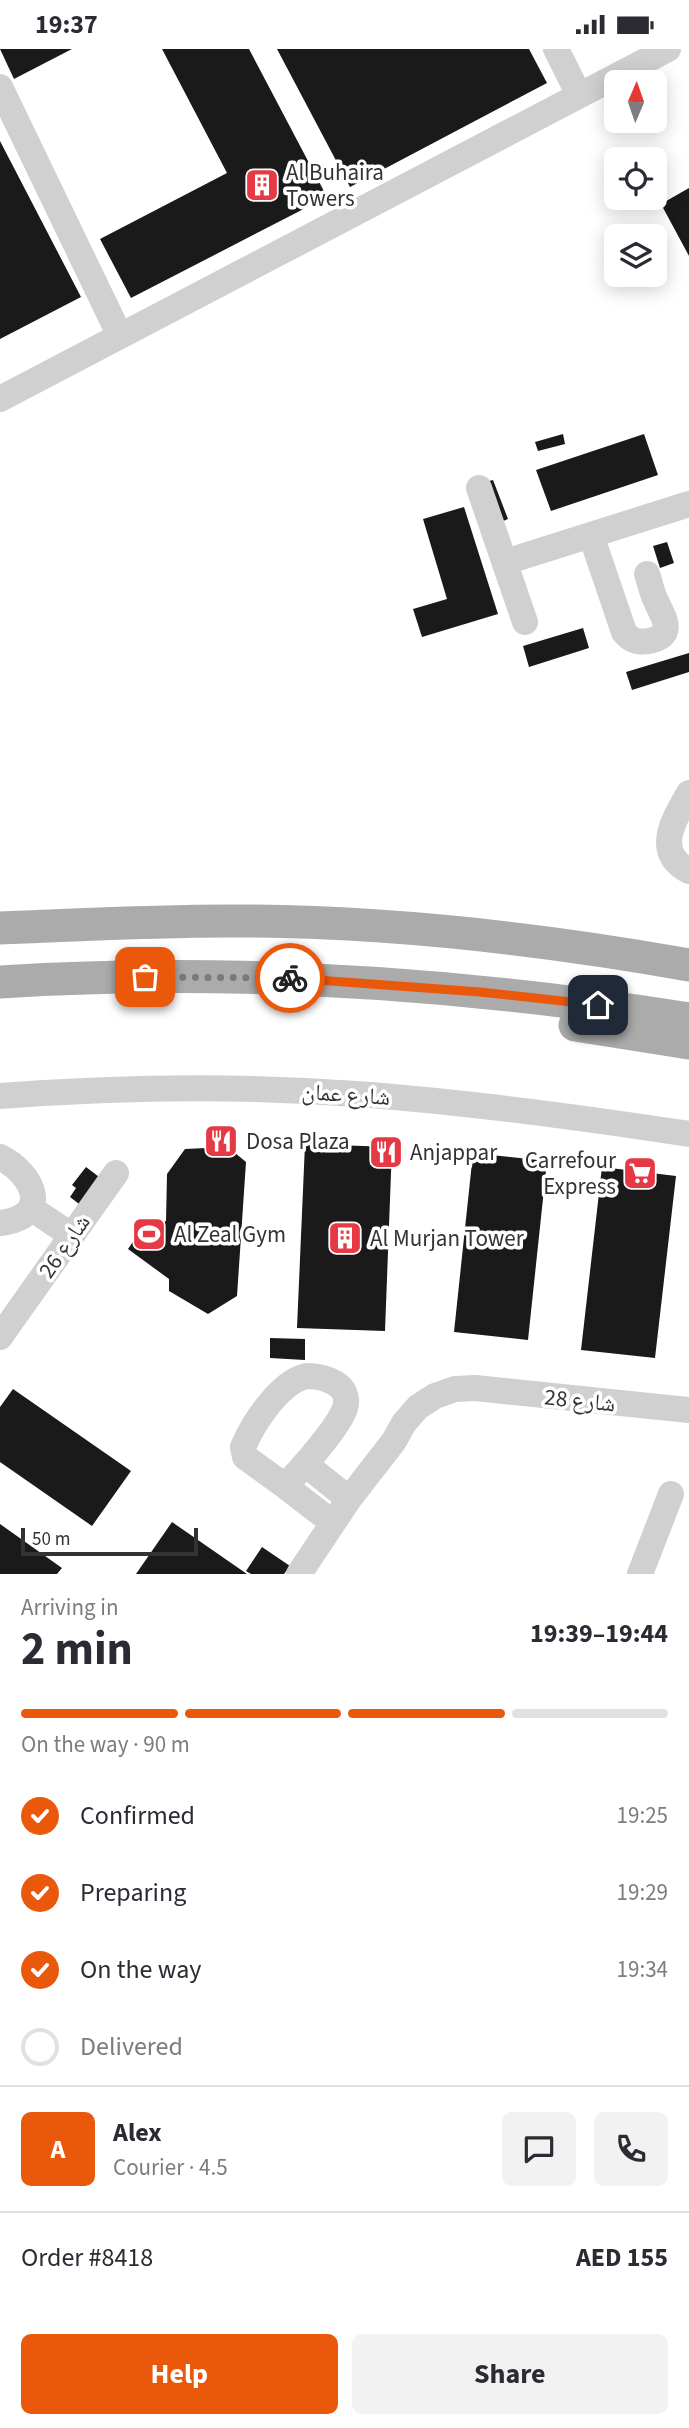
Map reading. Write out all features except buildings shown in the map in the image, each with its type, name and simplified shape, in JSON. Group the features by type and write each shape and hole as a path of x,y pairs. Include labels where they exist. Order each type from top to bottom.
{"main road":[{"path":"0,928 246,921 384,927 605,950 689,965"},
{"path":"0,982 221,976 379,983 538,998 689,1019"},
{"path":"145,977 242,995 524,1019 689,1043"}],"street":[{"path":"556,49 579,95"},
{"path":"0,399 668,49"},
{"path":"0,87 120,336"},
{"path":"479,488 526,622"},
{"path":"505,562 689,503"},
{"path":"591,535 624,632 633,641 639,642 657,639 666,627 647,574"},
{"path":"689,793 669,833 669,848 674,860 689,871"},
{"name":"شارع عمان","path":"0,1096 170,1088 354,1094 562,1115 689,1133"},
{"path":"0,1157 22,1172 33,1195 32,1209 20,1219 0,1223"},
{"name":"شارع 26","path":"4,1323 116,1173"},
{"path":"32,1209 71,1235"},
{"path":"285,1486 339,1419 346,1403 342,1389 336,1383 316,1375 296,1378 287,1384 268,1406 243,1447 245,1457 333,1523"},
{"name":"شارع 28","path":"299,1574 349,1499 411,1415 435,1396 465,1388 676,1409 689,1425"},
{"path":"305,1464 349,1499"},
{"path":"640,1574 671,1494"}],"way so far":[{"path":"145,977 290,978"}],"place":[{"name":"Al Buhaira Towers","path":"262,185"},
{"name":"Dosa Plaza","path":"221,1141"},
{"name":"Anjappar","path":"386,1152"},
{"name":"Carrefour Express","path":"640,1173"},
{"name":"Al Zeal Gym","path":"149,1234"},
{"name":"Al Murjan Tower","path":"345,1238"}],"route":[{"path":"290,978 379,983 598,1005"}]}
